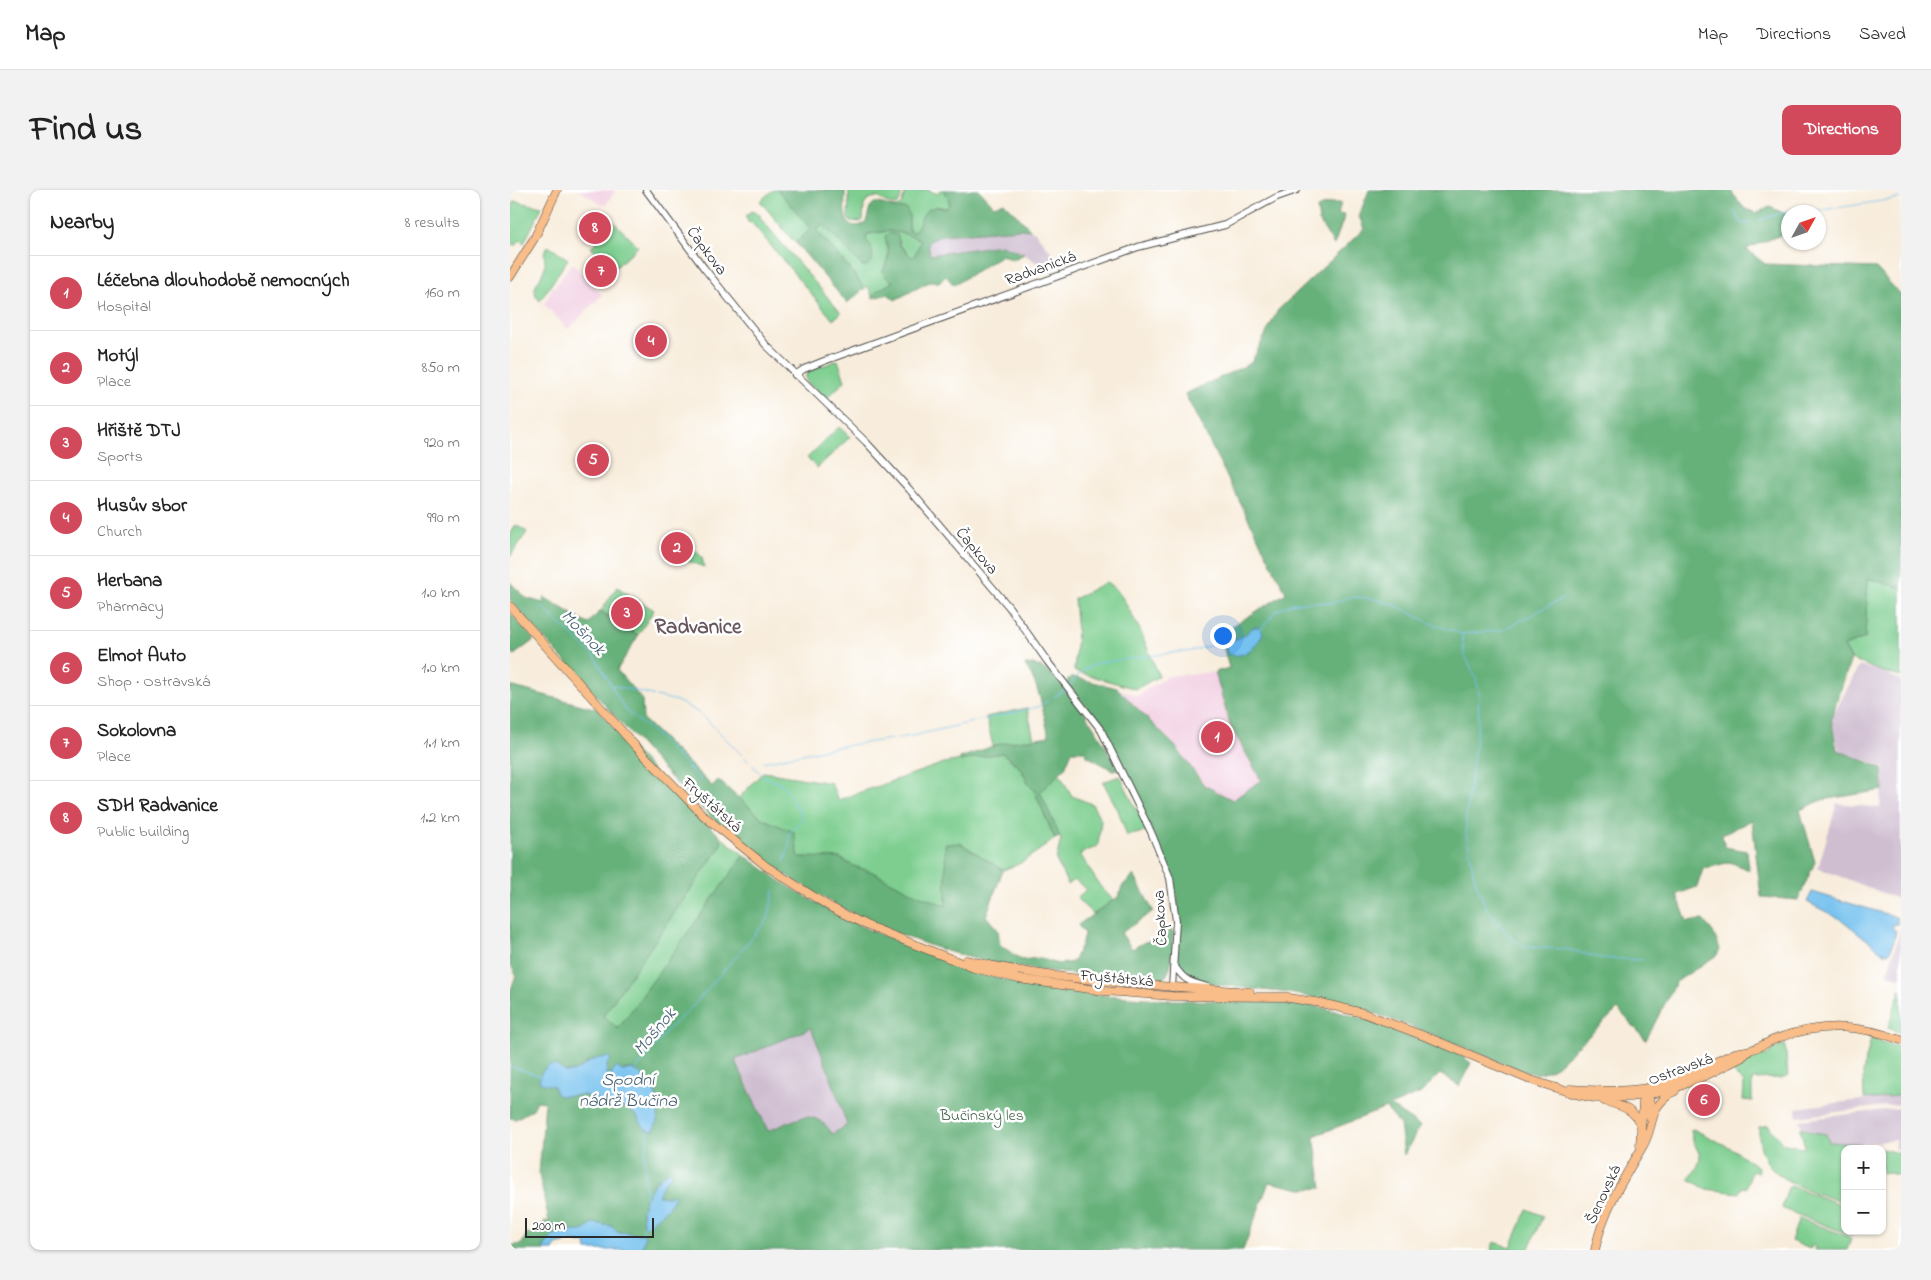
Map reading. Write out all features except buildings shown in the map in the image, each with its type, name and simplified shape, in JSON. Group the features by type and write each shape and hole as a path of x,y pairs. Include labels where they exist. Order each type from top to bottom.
{"main road":[{"path":"510,278 539,229 557,190"},
{"name":"Fryštátská","path":"510,606 667,780 725,834 779,875 830,906 868,926 974,968 1019,978 1104,991 1184,996 1288,998"},
{"name":"Fryštátská","path":"947,956 1019,972 1288,998 1351,1010 1461,1050 1517,1074"},
{"name":"Ostravská","path":"1517,1074 1575,1094 1595,1098 1646,1095 1682,1086 1741,1058 1749,1051 1784,1036 1828,1027 1848,1027 1901,1040"},
{"name":"Ostravská","path":"1558,1088 1610,1091 1637,1089 1663,1084 1684,1077 1738,1052 1749,1051"},
{"path":"1646,1095 1663,1084"},
{"name":"Šenovská","path":"1595,1250 1606,1210 1646,1140 1650,1124 1660,1102 1682,1086"},
{"path":"1637,1089 1646,1095 1650,1103 1650,1124"},
{"path":"1638,1152 1646,1095"},
{"path":"1595,1098 1630,1110 1636,1116 1642,1130"}],"street":[{"name":"Čapkova","path":"646,190 751,328 795,375 866,442 903,482 1008,607 1101,730 1147,824 1170,878 1176,921 1172,988"},
{"name":"Radvanická","path":"795,375 824,361 1129,250 1225,225 1277,197 1297,190"},
{"path":"1174,965 1183,978 1188,981 1218,990"},
{"path":"1153,994 1172,988 1184,996"}],"shaded area":[{"path":"576,190 615,190 606,205 602,205 581,191"},
{"path":"1020,229 1034,231 1061,264 1050,272 1024,254 1001,245 929,255 928,242 942,235"},
{"path":"572,263 602,295 568,329 544,304 553,286 555,287"},
{"path":"1859,666 1877,670 1901,680 1901,900 1818,868 1837,803 1880,808 1884,767 1839,751 1831,719"},
{"path":"1215,672 1230,725 1261,780 1233,800 1204,785 1175,746 1117,688 1137,696 1168,676"},
{"path":"1901,929 1901,978 1887,974"},
{"path":"811,1028 847,1125 832,1135 830,1129 816,1119 806,1117 768,1131 734,1060"},
{"path":"1901,1095 1901,1104 1797,1117 1796,1108"},
{"path":"1901,1108 1901,1149 1896,1149 1895,1140 1848,1145 1829,1142 1826,1134 1811,1132 1802,1128 1800,1120"}],"green space":[{"path":"773,190 778,190 811,229 795,243 760,201"},
{"path":"778,190 845,190 847,221 855,226 866,222 870,207 874,203 901,209 906,208 909,215 909,230 913,233 927,210 937,207 946,208 949,205 949,200 943,190 979,190 994,206 1004,202 1031,230 1020,229 942,235 928,242 930,255 1001,245 1024,254 1012,260 1002,255 954,285 946,276 939,282 929,282 895,300 888,294 873,298 872,296 893,282 885,276 883,271 889,255 885,236 890,233 898,235 899,245 912,257 915,255 921,240 889,231 867,234 866,240 871,245 873,260 867,266 862,266 824,225 816,230 852,271 864,289 847,303 796,243 811,229"},
{"path":"849,190 902,190 902,192 899,203 893,205 877,197 868,199 864,205 863,220 860,222 850,221 848,218"},
{"path":"906,190 928,190 938,194 940,190 943,190 949,200 949,205 946,208 936,206 915,231 911,232 909,230 909,215 903,209 895,210 887,206 896,207 901,205"},
{"path":"1369,190 1730,190 1744,208 1756,213 1770,207 1781,212 1781,235 1746,249 1765,264 1876,268 1901,295 1901,588 1868,578 1865,638 1844,646 1851,659 1831,719 1837,750 1882,768 1883,790 1822,800 1800,810 1815,862 1798,900 1761,897 1752,820 1722,835 1725,847 1747,851 1749,870 1730,862 1703,869 1697,887 1677,894 1687,922 1703,920 1713,932 1720,949 1717,955 1676,982 1646,1040 1618,1009 1553,1069 1536,1074 1518,1070 1434,1035 1352,1005 1289,993 1194,982 1188,978 1178,960 1178,903 1173,878 1111,741 1093,714 1067,684 1068,679 1073,677 1117,688 1175,746 1204,785 1233,800 1261,780 1230,725 1215,672 1229,668 1220,634 1286,593 1185,394 1251,363 1278,310 1364,229 1359,216"},
{"path":"514,201 542,207 524,243 519,240 516,246 510,243 510,215"},
{"path":"1330,203 1341,203 1338,214 1345,215 1334,245 1319,221 1317,208"},
{"path":"752,211 760,215 761,219 841,313 833,320 752,223 748,222 746,216"},
{"path":"613,221 638,246 613,270 591,248"},
{"path":"824,225 863,266 867,234 896,231 921,240 915,255 912,257 899,244 900,241 885,238 888,254 883,271 885,276 893,282 872,296 868,286 864,289 852,271 816,230"},
{"path":"548,246 568,259 540,301 535,290 544,270 544,252"},
{"path":"838,360 845,381 826,399 806,381 806,374 809,371"},
{"path":"839,427 850,437 817,468 807,458"},
{"path":"516,525 527,532 510,557 510,535"},
{"path":"687,542 702,557 704,567 682,559 678,551"},
{"path":"1868,578 1901,588 1901,677 1877,670 1851,659 1844,646 1865,638"},
{"path":"510,582 526,598 543,603 544,597 588,624 600,611 638,636 617,670 642,700 643,719 712,786 718,780 763,819 794,832 799,857 840,858 853,866 872,872 911,892 946,906 945,844 960,843 1003,870 986,916 998,930 1000,945 1022,960 1039,958 1058,964 1073,962 1082,943 1084,933 1078,925 1118,897 1123,885 1134,875 1153,911 1121,933 1132,949 1145,942 1165,937 1170,930 1173,930 1169,971 1161,979 1143,981 1119,980 982,961 917,941 887,929 803,886 777,869 726,830 678,785 510,600"},
{"path":"1106,582 1116,589 1124,600 1140,630 1159,676 1136,689 1074,671 1077,632 1074,599"},
{"path":"617,587 654,610 638,635 601,611"},
{"path":"510,613 534,640 514,655 510,652 512,634 510,631"},
{"path":"1033,664 1049,672 1071,695 1096,731 1118,769 1113,770 1087,756 1085,751 1072,751 1065,768 1040,792 1060,837 1055,839 1034,790 1029,785 1021,769 1012,760 1002,753 960,761 960,758 999,744 1049,736 1035,682 1025,665"},
{"name":"Bučinský les","path":"510,686 597,709 664,783 722,838 720,847 603,1016 618,1029 744,855 783,883 828,910 867,929 973,972 1018,983 1103,995 1171,1000 1288,1002 1320,1007 1379,1023 1459,1054 1471,1063 1459,1086 1440,1074 1421,1093 1390,1106 1420,1126 1404,1155 1400,1125 1386,1108 1314,1136 1322,1188 1301,1189 1269,1182 1243,1250 641,1250 632,1233 618,1232 611,1226 592,1223 583,1231 556,1235 543,1250 510,1250 510,1246 522,1244 527,1233 533,1234 545,1221 549,1222 539,1174 545,1102 537,1101 533,1109 516,1119 510,1118 510,992 516,975 510,964","holes":["811,1028 847,1125 832,1134 822,1122 806,1117 768,1131 735,1060","588,1062 607,1064 607,1074 614,1074 627,1069 633,1069 638,1072 657,1096 659,1107 655,1127 641,1121 626,1108 609,1106 594,1098 583,1095 555,1092 554,1086 559,1069 567,1072 578,1070","672,1174 663,1184 658,1196 667,1197 672,1194 672,1202 647,1226 643,1224 642,1211 647,1196 656,1180"]},
{"path":"1027,708 1034,739 993,746 986,717"},
{"path":"1002,753 1021,769 1028,784 1034,790 1055,839 1021,863 1003,870 960,843 946,906 911,892 872,872 853,866 840,858 798,857 794,832 763,819 739,798 763,772 831,783 838,800 944,763"},
{"path":"1059,773 1072,796 1092,804 1101,820 1098,846 1080,854 1100,886 1113,900 1094,915 1077,899 1086,889 1075,880 1068,885 1056,860 1061,839 1040,792"},
{"path":"1120,776 1147,831 1127,836 1118,810 1103,782"},
{"path":"722,838 744,855 618,1029 603,1016 720,847"},
{"path":"1901,987 1901,1033 1888,1028"},
{"path":"1871,1038 1901,1048 1901,1095 1875,1099 1864,1098 1863,1072"},
{"path":"1785,1044 1788,1076 1752,1079 1752,1101 1743,1100 1744,1083 1732,1071 1742,1063 1765,1053 1766,1056 1770,1054 1769,1052"},
{"path":"1768,1125 1782,1143 1802,1148 1805,1147 1800,1128 1826,1134 1829,1142 1861,1145 1841,1145 1841,1202 1799,1186 1774,1170 1765,1159 1760,1145 1759,1127"},
{"path":"1693,1129 1731,1148 1758,1167 1758,1173 1752,1171 1746,1188 1742,1187 1739,1193 1706,1189 1689,1179 1700,1158 1692,1138 1691,1130"},
{"path":"1886,1150 1901,1154 1901,1176 1886,1172"},
{"path":"1791,1186 1841,1205 1841,1231 1783,1209 1788,1188"},
{"path":"1527,1209 1543,1216 1528,1250 1491,1250 1494,1242 1511,1247"},
{"path":"1799,1218 1851,1239 1847,1250 1814,1250 1815,1246 1813,1245 1810,1249 1791,1241"}],"water":[{"path":"1254,627 1259,627 1263,633 1258,643 1249,651 1240,655 1229,654 1225,647 1226,644 1243,636"},
{"path":"1812,892 1896,917 1898,924 1894,924 1892,928 1896,931 1890,952 1885,954 1842,920 1807,902"},
{"name":"Spodní nádrž Bučina","path":"609,1057 611,1060 607,1064 607,1074 612,1075 612,1071 617,1067 622,1071 631,1069 641,1075 654,1091 659,1109 654,1130 645,1129 637,1116 626,1108 609,1106 594,1098 583,1095 559,1096 555,1092 554,1086 540,1083 542,1072 550,1065 557,1066 565,1072 572,1072 593,1060"},
{"path":"670,1171 672,1174 663,1184 658,1196 667,1197 673,1194 675,1196 666,1209 645,1226 643,1224 642,1212 645,1201 660,1178"},
{"path":"592,1223 611,1226 618,1232 642,1234 645,1236 641,1250 587,1250 586,1244 573,1241 556,1245 553,1250 543,1250 548,1241 557,1233 563,1231 583,1231"}],"waterway":[{"path":"1826,210 1901,198"},
{"path":"1734,211 1743,224 1752,222"},
{"path":"1759,220 1781,213"},
{"path":"1260,630 1276,611 1290,604 1306,602 1333,603 1349,597 1368,598 1393,604 1430,623 1462,634 1464,653 1476,678 1479,692 1478,723 1466,816 1466,834 1475,880 1487,910 1508,935 1524,947 1566,949 1601,958 1643,960"},
{"path":"1462,634 1503,630 1563,598"},
{"name":"Mošnok","path":"541,606 595,657 611,685 677,701 694,710 706,719 762,775 784,786 802,816 802,819 789,834 789,847 784,862"},
{"path":"1069,686 1083,670 1097,663 1184,652 1213,645 1225,646"},
{"path":"611,685 626,711 653,732 703,782"},
{"path":"1054,697 1066,689"},
{"path":"763,762 837,747 912,736 1038,707 1048,700"},
{"name":"Mošnok","path":"635,1071 668,1029 693,1006 768,919 774,890"},
{"path":"510,1066 540,1076"},
{"name":"Mošnok","path":"646,1199 644,1159 649,1131"},
{"name":"Mošnok","path":"642,1234 644,1225"}],"place":[{"name":"SDH Radvanice","path":"595,228"},
{"name":"Sokolovna","path":"601,271"},
{"name":"Husův sbor","path":"651,341"},
{"name":"Herbana","path":"593,460"},
{"name":"Motýl","path":"677,548"},
{"name":"Hřiště DTJ","path":"627,613"},
{"name":"Léčebna dlouhodobě nemocných","path":"1217,737"},
{"name":"Elmot Auto","path":"1704,1100"}],"district":[{"name":"Radvanice","path":"698,626"}]}
